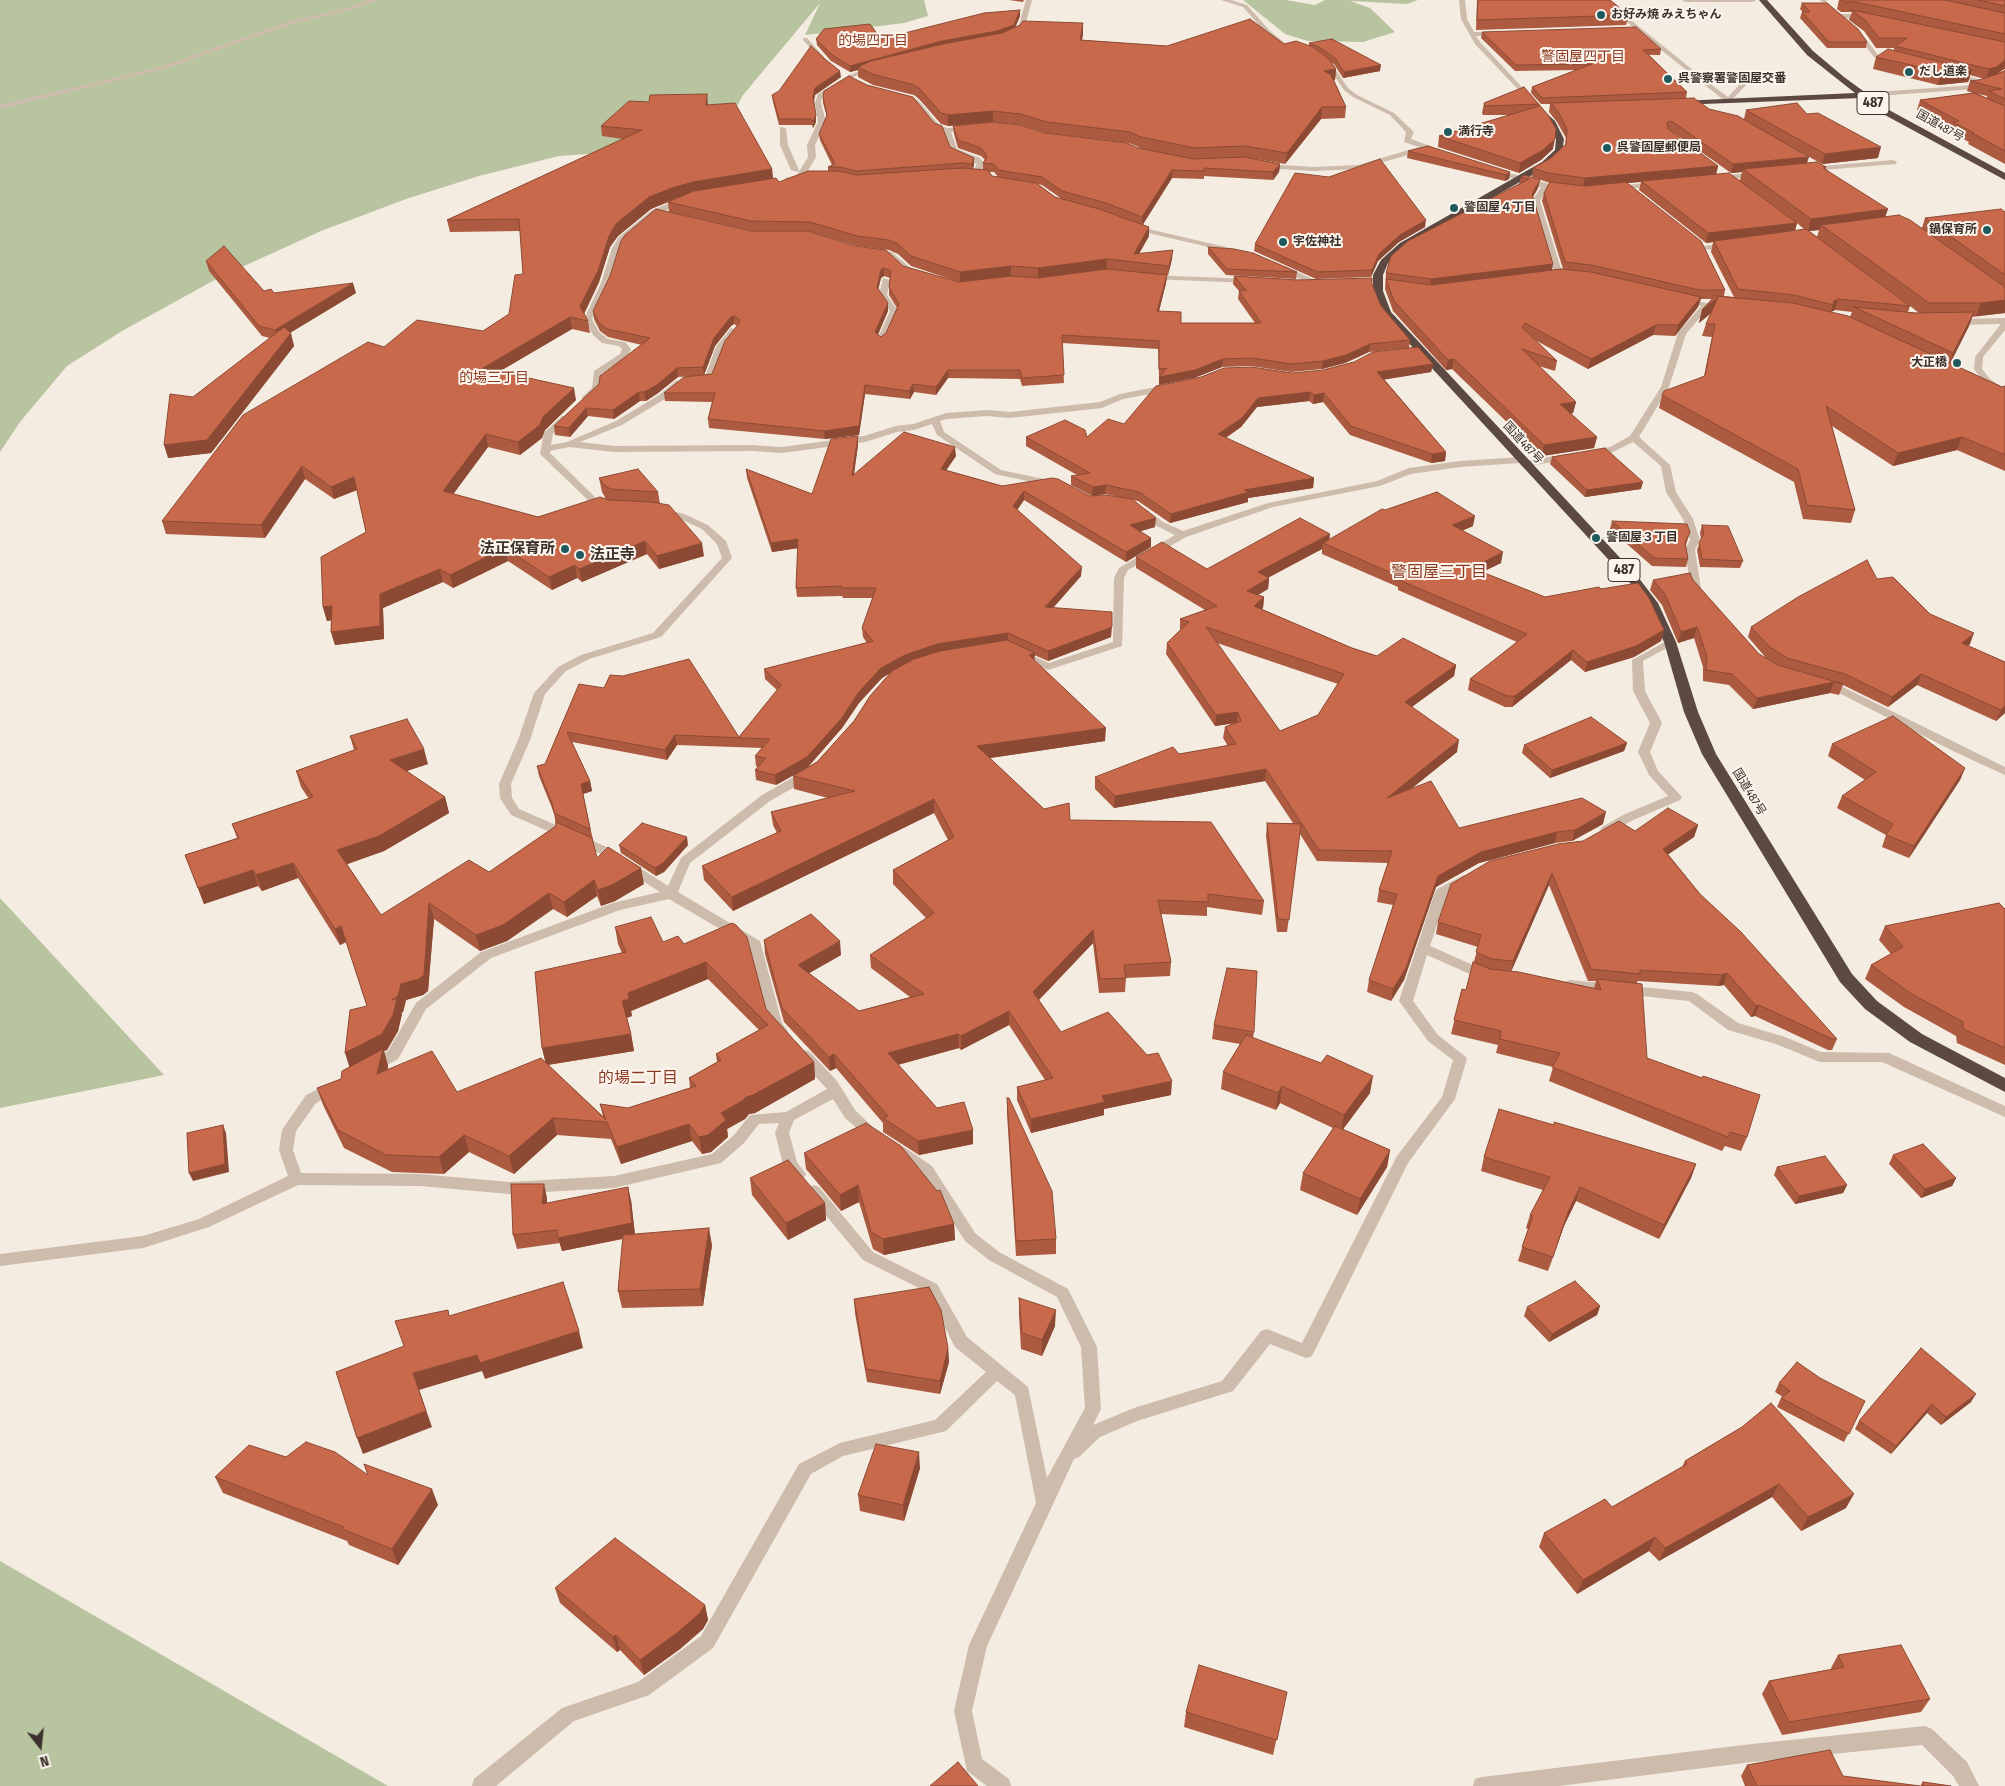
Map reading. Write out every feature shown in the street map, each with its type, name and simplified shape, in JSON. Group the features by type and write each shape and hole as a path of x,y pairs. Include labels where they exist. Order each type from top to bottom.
{"highway":[{"name":"国道487号","path":"1763,0 1810,53 1863,96 1886,112 2005,177"},
{"name":"487","path":"1667,103 1863,96"},
{"name":"国道487号","path":"1544,108 1560,139 1559,151 1545,164 1403,245 1384,262 1378,275 1378,291 1386,312 1415,351 1634,580 1654,606 1670,642 1691,712 1709,754 1846,978 1871,1005 1916,1038 2005,1086"}],"street":[{"path":"0,107 162,68 293,22 349,9 375,0"},
{"path":"1000,41 1017,33 1022,26 1029,0"},
{"path":"1224,0 1245,6 1268,32 1281,43 1290,46"},
{"path":"1462,0 1464,19 1477,44 1544,108"},
{"path":"1602,0 1638,29 1703,81 1728,101 1743,85 1736,79 1703,81"},
{"path":"1685,0 1753,0"},
{"path":"1824,0 1822,1 1845,22"},
{"path":"1838,16 1853,16 1872,20"},
{"path":"1852,27 1860,33 1876,56 1904,62"},
{"path":"1628,30 1638,29"},
{"path":"1472,34 1508,33"},
{"path":"805,39 828,63"},
{"path":"1315,55 1331,67 1346,89 1355,96 1392,114 1410,132 1407,140 1447,155"},
{"path":"778,183 801,175 812,157 811,146 822,122 818,103 820,95 849,77 878,67"},
{"path":"1863,96 1953,89 1996,80 2005,72"},
{"path":"1948,73 1986,83"},
{"path":"1953,89 1970,98"},
{"path":"894,94 916,101 938,127 948,130 975,128"},
{"path":"1691,102 1710,110"},
{"path":"782,128 784,145 801,175"},
{"path":"948,130 954,150 977,160 981,164 976,174"},
{"path":"1256,165 1314,169 1358,167 1426,148"},
{"path":"1802,170 1893,162"},
{"path":"1812,163 1830,174"},
{"path":"1484,167 1545,186 1574,190"},
{"path":"1706,179 1723,175 1764,174"},
{"path":"1723,175 1734,183"},
{"path":"1609,189 1667,183"},
{"path":"1545,186 1536,201 1559,275"},
{"path":"1627,187 1634,193"},
{"path":"620,508 612,508 594,501 550,461 545,454 548,433 596,388 597,373 624,355 627,348 622,344 605,341 596,332 588,319 605,283 616,248 622,239 655,212 694,197"},
{"path":"655,212 674,216"},
{"path":"1125,224 1141,230 1248,254"},
{"path":"1696,242 1705,252 1740,244"},
{"path":"864,251 888,254 894,257 907,270 916,273"},
{"path":"1272,264 1319,284"},
{"path":"1146,277 1175,280 1220,279 1258,282"},
{"path":"881,340 894,311 883,295 886,280"},
{"path":"1296,284 1329,283"},
{"path":"1677,298 1707,305 1731,304 1727,296"},
{"path":"1016,652 1048,667 1118,644 1119,578 1124,568 1161,545 1182,535 1271,505 1380,483 1409,471 1460,464 1522,462 1613,450 1634,438 1665,387 1682,333 1707,305"},
{"path":"1949,322 2005,323"},
{"path":"2005,323 1979,357 1978,369 1987,381 2005,394"},
{"path":"546,449 569,444 619,423 662,397 682,380 708,380 720,347 735,328"},
{"path":"1971,378 1987,381"},
{"path":"569,444 614,449 752,448 782,450 865,439 896,429 914,428 946,416 987,413 1010,414 1102,405 1120,397 1174,387"},
{"path":"934,420 940,433 998,472 1061,485"},
{"path":"1634,438 1665,466 1668,472 1671,492 1688,519 1695,540 1690,550 1696,589 1709,604"},
{"path":"1135,505 1160,524 1182,535"},
{"path":"653,510 681,516 705,527 722,543 727,558 657,635 584,657 562,669 540,693 524,740 505,784 506,798 515,812 605,851 671,894 755,944 776,1025 836,1090 850,1114 871,1133 927,1170 970,1238 994,1256 1063,1293 1089,1347 1093,1409 1064,1461 978,1646 963,1711 974,1764 1002,1786"},
{"path":"1593,838 1627,818 1676,797 1653,772 1644,752 1656,723 1639,691 1636,660 1670,642"},
{"path":"1812,681 1837,688 1959,750 2005,771"},
{"path":"671,894 684,861 766,798 813,771 819,764"},
{"path":"1064,1461 1094,1432 1134,1415 1226,1386 1267,1336 1306,1351 1402,1160 1448,1099 1460,1058 1433,1038 1406,1001 1441,892 1475,873"},
{"path":"360,1073 393,1055 422,1006 486,955 617,906 671,894"},
{"path":"1424,949 1487,976 1497,977"},
{"path":"1555,983 1692,997 1733,1027 1780,1040 1820,1057 1884,1057 2005,1112"},
{"path":"296,1179 286,1150 289,1130 310,1099 344,1082"},
{"path":"0,1260 143,1242 204,1223 296,1179 420,1180 509,1188 614,1182 716,1159 739,1139 755,1119 788,1116 836,1090"},
{"path":"788,1116 782,1133 790,1164 868,1256 932,1288 961,1342 1022,1392 1044,1503"},
{"path":"481,1786 568,1714 643,1689 707,1642 805,1469 840,1450 940,1426 997,1371"},
{"path":"1482,1786 1752,1753 1925,1735 1960,1769 1970,1786"}],"green space":[{"path":"0,0 924,0 928,16 904,23 805,35 820,3 743,95 730,119 643,150 559,156 479,176 406,199 321,231 220,277 122,331 67,366 20,422 0,452"},
{"path":"1243,0 1286,0 1315,5 1325,0 1418,0 1407,4 1350,1 1370,8 1395,32 1363,42 1308,41 1285,34"},
{"path":"0,898 164,1075 0,1108"},
{"path":"0,1561 388,1786 0,1786"}],"building":[{"path":"1478,0 1610,0 1629,15 1477,20"},
{"path":"1841,0 1945,0 2005,13 2005,34 1856,2 1843,2"},
{"path":"1978,0 2005,0 2005,6"},
{"path":"1802,3 1827,3 1858,29 1867,42 1829,42 1802,12 1810,12"},
{"path":"1020,10 1014,25 997,31 942,41 850,66 831,54 816,39 824,29 870,24 881,39 984,13"},
{"path":"1852,10 2005,42 2005,60 1997,67 1989,69 1895,46 1907,38 1879,38 1866,21"},
{"path":"1250,19 1284,44 1296,41 1313,47 1329,59 1336,69 1324,71 1331,75 1346,107 1322,107 1287,153 1245,146 1195,148 1141,137 1130,132 1047,122 1021,114 993,111 948,115 941,113 919,88 914,85 872,74 858,67 871,61 943,44 1002,33 1020,25 1023,21 1083,23 1080,40 1167,46"},
{"path":"1636,27 1661,49 1643,50 1687,92 1542,98 1532,87 1592,64 1516,65 1482,32"},
{"path":"1332,39 1381,65 1344,72 1335,58 1319,47 1309,43"},
{"path":"811,46 840,71 815,88 813,97 816,115 813,121 811,119 779,119 772,95 779,91"},
{"path":"1888,49 1972,70 1942,72 1876,57"},
{"path":"2005,70 2005,99 1989,91 2002,89 1970,81 1979,80"},
{"path":"849,76 867,85 913,97 934,123 942,126 950,147 974,158 972,164 962,163 857,171 840,167 828,167 835,164 819,134 827,115 823,97 824,91"},
{"path":"1524,87 1539,104 1485,106 1484,103"},
{"path":"1974,93 2005,106 2005,151 1953,122 1959,121 1920,100"},
{"path":"707,94 706,105 735,103 772,169 693,182 672,188 649,197 616,224 609,236 598,271 580,306 588,321 570,317 483,368 574,388 543,417 540,425 518,442 486,434 443,491 538,517 600,497 609,500 669,505 702,543 657,556 645,541 579,569 575,565 549,577 505,548 450,575 440,569 380,594 380,626 331,632 332,606 323,607 321,557 366,532 354,477 331,487 302,466 261,525 162,521 243,415 368,342 384,347 417,320 483,331 509,314 515,275 523,274 519,219 447,220 642,130 601,126 629,101 649,102 650,95"},
{"path":"1694,98 1709,109 1738,116 1809,157 1733,164 1669,121 1667,123 1668,129 1718,166 1585,178 1548,173 1533,168 1551,158 1566,144 1567,129 1559,113 1551,103"},
{"path":"1797,103 1807,114 1818,113 1881,147 1825,154 1746,110"},
{"path":"1539,104 1556,129 1555,139 1543,150 1520,163 1439,136 1539,106"},
{"path":"993,122 1020,125 1045,133 1127,143 1138,148 1194,159 1244,157 1280,164 1273,172 1204,168 1204,171 1172,170 1142,217 1106,203 1062,191 1042,177 998,170 994,164 983,163 987,157 981,148 958,140 953,126"},
{"path":"1428,146 1510,172 1506,175 1408,151"},
{"path":"1380,159 1426,220 1400,235 1379,254 1372,270 1317,272 1255,244 1295,173 1329,177"},
{"path":"1817,162 1826,167 1823,168 1888,209 1811,219 1743,169"},
{"path":"962,168 988,170 992,176 1036,183 1055,197 1099,209 1149,227 1134,254 1173,250 1169,266 1107,259 1038,268 1011,266 960,272 911,256 898,244 889,240 857,236 810,222 751,221 668,202 694,191 776,178 779,182 808,171 838,171 857,175"},
{"path":"1729,173 1797,223 1708,233 1641,181"},
{"path":"1524,175 1540,180 1532,194 1553,264 1431,279 1386,273 1391,256 1408,241 1529,179 1521,177"},
{"path":"1550,182 1585,186 1626,182 1701,241 1725,290 1699,290 1591,265 1565,262 1544,193"},
{"path":"656,209 751,231 808,231 855,246 886,250 903,266 959,282 1011,276 1038,278 1107,269 1167,275 1157,311 1181,312 1181,323 1261,323 1239,291 1246,290 1234,276 1297,280 1372,278 1372,284 1381,306 1410,340 1370,344 1346,355 1323,361 1292,364 1252,358 1223,359 1195,370 1159,377 1167,368 1159,369 1159,341 1062,335 1064,375 1022,378 1020,370 948,370 936,387 913,384 909,391 865,385 859,426 824,431 708,419 715,393 664,393 684,377 712,374 725,341 740,322 734,316 730,318 714,338 703,367 677,368 657,385 644,392 639,392 613,410 586,408 569,428 554,426 599,384 600,376 650,338 607,329 599,323 593,311 610,276 621,241 625,235","holes":["883,268 891,271 889,287 899,304 886,333 881,337 875,332 888,303 877,287 881,270"]},
{"path":"2001,209 2005,212 2005,275 1925,218"},
{"path":"1899,215 1910,220 2005,287 2005,300 1981,303 1929,303 1821,225"},
{"path":"1806,229 1910,306 1838,299 1834,301 1833,305 1794,295 1738,289 1714,241"},
{"path":"224,246 264,291 271,289 274,293 353,283 275,330 259,326 206,261"},
{"path":"1208,247 1253,253 1297,272 1227,269"},
{"path":"1561,269 1591,272 1701,297 1678,325 1656,325 1591,359 1525,323 1522,327 1557,361 1522,349 1576,402 1560,404 1597,437 1544,445 1454,359 1448,360 1394,301 1386,279 1432,285"},
{"path":"1715,296 1793,303 1848,316 2002,387 2005,386 2005,455 1962,437 1898,453 1826,406 1855,510 1807,505 1798,469 1662,395 1664,391 1705,376 1715,324 1706,324 1718,297 1702,310"},
{"path":"1854,307 1915,313 1974,312 1953,353"},
{"path":"284,327 291,333 207,440 164,445 170,394 193,397"},
{"path":"1418,347 1433,364 1377,372 1446,452 1432,454 1351,426 1324,393 1314,395 1310,392 1258,398 1242,418 1218,434 1314,478 1244,490 1249,492 1171,514 1139,492 1106,485 1093,487 1071,476 1090,473 1026,437 1065,420 1085,430 1087,437 1108,419 1124,424 1156,386 1201,377 1224,368 1252,367 1292,373 1323,370 1354,362 1373,352"},
{"path":"904,432 955,447 941,469 1002,486 1052,478 1058,479 1090,496 1105,495 1132,499 1156,518 1130,525 1151,538 1126,552 1024,491 1013,506 1082,567 1045,607 1112,612 1112,627 1048,651 1008,633 937,644 905,655 881,668 858,693 842,718 807,757 775,775 755,770 766,758 755,756 770,739 675,735 665,750 567,732 590,781 581,784 590,829 554,813 552,803 537,766 545,764 579,684 604,688 610,675 623,676 689,659 739,737 781,685 764,669 873,641 862,628 876,588 842,588 842,586 796,588 798,539 771,543 746,469 812,494 831,439 858,436 852,476"},
{"path":"1605,448 1643,482 1587,490 1552,457"},
{"path":"638,469 658,492 611,489 605,486 599,478"},
{"path":"1437,492 1475,516 1452,525 1503,552 1472,568 1545,597 1599,587 1601,589 1638,583 1649,598 1664,630 1636,646 1587,662 1573,650 1515,696 1507,696 1470,679 1527,634 1399,580 1403,578 1323,543 1382,509 1385,510"},
{"path":"1300,518 1330,534 1258,572 1269,578 1247,591 1264,597 1254,606 1352,648 1377,656 1403,638 1456,665 1405,702 1459,740 1387,798 1431,781 1459,828 1582,798 1606,812 1575,830 1557,832 1481,852 1438,876 1406,968 1393,989 1369,980 1397,894 1379,890 1392,851 1319,850 1266,769 1115,796 1095,777 1173,747 1179,754 1236,744 1225,727 1241,721 1238,712 1216,715 1167,643 1189,622 1180,619 1217,606 1136,557 1162,542 1207,569","holes":["1206,627 1344,674 1318,715 1280,731"]},
{"path":"1612,521 1687,524 1690,532 1685,543 1688,559 1654,558"},
{"path":"1702,525 1728,526 1743,561 1702,559 1699,543 1704,533"},
{"path":"1867,560 1877,579 1893,577 1930,614 1974,633 1962,643 2005,662 2005,706 2001,710 1921,674 1892,697 1845,674 1787,658 1770,647 1751,627 1798,597"},
{"path":"1690,573 1693,580 1759,654 1778,665 1843,684 1834,682 1757,698 1732,674 1706,670 1707,656 1697,627 1681,632 1665,594 1653,580"},
{"path":"1007,640 1035,653 1029,655 1106,728 977,746 1044,809 1069,803 1070,820 1211,822 1264,901 1208,894 1208,902 1158,900 1171,962 1124,965 1126,978 1100,979 1093,930 1033,992 1061,1032 1108,1012 1147,1055 1158,1053 1172,1081 1102,1096 1105,1102 1031,1119 1017,1087 1053,1078 1009,1011 961,1036 958,1034 888,1053 937,1108 964,1102 973,1130 918,1141 883,1118 888,1116 834,1054 829,1057 782,1008 764,940 811,914 840,941 798,965 859,1011 924,994 870,955 934,913 893,870 954,837 934,799 732,897 702,866 781,831 771,812 855,791 793,776 817,762 854,721 870,696 892,671 914,659 940,651"},
{"path":"1893,716 1965,768 1914,846 1886,835 1893,824 1842,796 1876,772 1832,744"},
{"path":"1591,717 1627,743 1552,770 1524,745"},
{"path":"407,719 424,749 390,760 445,797 379,836 337,850 381,915 469,860 489,872 556,826 556,822 592,838 597,858 608,847 641,868 612,885 598,890 594,880 564,902 549,893 503,925 476,935 429,903 424,975 419,979 401,984 398,996 392,1000 397,998 393,1015 382,1034 345,1053 350,1010 367,1006 341,926 335,929 293,863 256,875 253,870 198,888 185,855 239,838 232,824 313,797 296,771 357,749 350,736"},
{"path":"1668,808 1698,825 1663,849 1700,894 1741,932 1837,1039 1832,1039 1759,1005 1756,1006 1727,973 1722,975 1640,970 1640,974 1591,969 1552,873 1513,961 1492,959 1476,952 1481,935 1438,922 1451,884 1490,861 1558,844 1583,841 1619,821 1635,831"},
{"path":"642,823 687,837 663,863 655,868 619,845"},
{"path":"1267,823 1301,824 1289,920 1278,919"},
{"path":"1999,903 2005,909 2005,1048 1963,1029 1963,1022 1910,993 1871,965 1903,947 1885,926"},
{"path":"651,917 663,942 678,936 684,944 732,923 736,925 747,937 766,1009 814,1062 746,1097 721,1113 726,1120 708,1135 699,1137 689,1124 617,1147 607,1122 553,1118 509,1156 464,1135 439,1157 386,1155 338,1130 317,1088 341,1079 342,1071 383,1049 377,1074 432,1051 457,1092 541,1058 606,1120 600,1104 628,1108 696,1086 689,1078 721,1060 716,1054 768,1025 706,962 628,993 629,999 622,1001 631,1034 542,1048 535,972 626,952 615,927"},
{"path":"1473,962 1490,969 1519,972 1601,990 1597,979 1642,984 1647,1058 1702,1078 1703,1076 1760,1095 1747,1137 1730,1132 1728,1137 1552,1067 1560,1053 1500,1039 1501,1031 1454,1020 1462,989 1466,990"},
{"path":"1227,968 1257,971 1254,1032 1214,1025"},
{"path":"1246,1035 1321,1063 1327,1055 1373,1076 1344,1115 1282,1086 1278,1093 1223,1072"},
{"path":"1007,1098 1009,1098 1052,1191 1056,1239 1016,1241"},
{"path":"1499,1109 1554,1125 1554,1122 1696,1164 1664,1225 1580,1187 1568,1212 1553,1257 1522,1247 1533,1216 1530,1215 1550,1177 1484,1157"},
{"path":"866,1123 901,1146 937,1191 940,1190 954,1224 883,1239 871,1232 858,1185 840,1195 804,1153"},
{"path":"223,1125 225,1164 189,1173 187,1133"},
{"path":"1335,1126 1390,1150 1360,1199 1303,1173"},
{"path":"1923,1144 1956,1178 1925,1189 1893,1155"},
{"path":"1825,1156 1847,1185 1799,1196 1777,1167"},
{"path":"788,1160 825,1203 786,1223 750,1178"},
{"path":"511,1184 544,1184 542,1204 628,1187 632,1223 558,1238 557,1230 513,1235"},
{"path":"709,1228 700,1289 618,1291 623,1235"},
{"path":"1575,1281 1600,1306 1552,1334 1527,1307"},
{"path":"563,1282 579,1331 480,1363 477,1355 413,1373 426,1411 357,1438 336,1372 404,1346 395,1321 448,1310 449,1316"},
{"path":"929,1287 941,1310 948,1348 940,1381 866,1369 854,1299"},
{"path":"1019,1298 1056,1310 1042,1340 1022,1333"},
{"path":"1921,1348 1976,1394 1946,1417 1932,1404 1896,1446 1859,1421"},
{"path":"1797,1362 1820,1378 1865,1401 1849,1434 1781,1398 1790,1391 1779,1383"},
{"path":"1771,1403 1854,1494 1808,1517 1779,1484 1665,1548 1655,1537 1583,1580 1544,1533 1605,1499 1612,1507 1687,1464 1685,1461 1742,1427"},
{"path":"306,1442 335,1452 368,1475 364,1464 432,1489 392,1549 342,1529 344,1527 215,1477 249,1445 286,1457"},
{"path":"876,1444 919,1452 903,1505 858,1495"},
{"path":"615,1538 705,1605 700,1613 677,1633 640,1660 616,1635 613,1637 555,1588"},
{"path":"1901,1645 1930,1699 1789,1722 1769,1681 1844,1667 1838,1655"},
{"path":"1199,1665 1287,1692 1277,1740 1186,1712"},
{"path":"1830,1750 1843,1776 1920,1786 1757,1786 1747,1765"},
{"path":"958,1762 978,1786 930,1786"},
{"path":"1923,1782 1951,1786 1923,1786"}],"place":[{"name":"お好み焼 みえちゃん","path":"1601,15"},
{"name":"だし道楽","path":"1909,72"},
{"name":"呉警察署警固屋交番","path":"1668,79"},
{"name":"満行寺","path":"1448,132"},
{"name":"呉警固屋郵便局","path":"1607,148"},
{"name":"警固屋４丁目","path":"1454,208"},
{"name":"鍋保育所","path":"1987,230"},
{"name":"宇佐神社","path":"1283,242"},
{"name":"大正橋","path":"1957,363"},
{"name":"警固屋３丁目","path":"1596,538"},
{"name":"法正保育所","path":"565,549"},
{"name":"法正寺","path":"580,555"}],"district":[{"name":"的場四丁目","path":"873,41"},
{"name":"警固屋四丁目","path":"1583,57"},
{"name":"的場三丁目","path":"494,378"},
{"name":"警固屋三丁目","path":"1439,573"},
{"name":"的場二丁目","path":"638,1079"}]}
